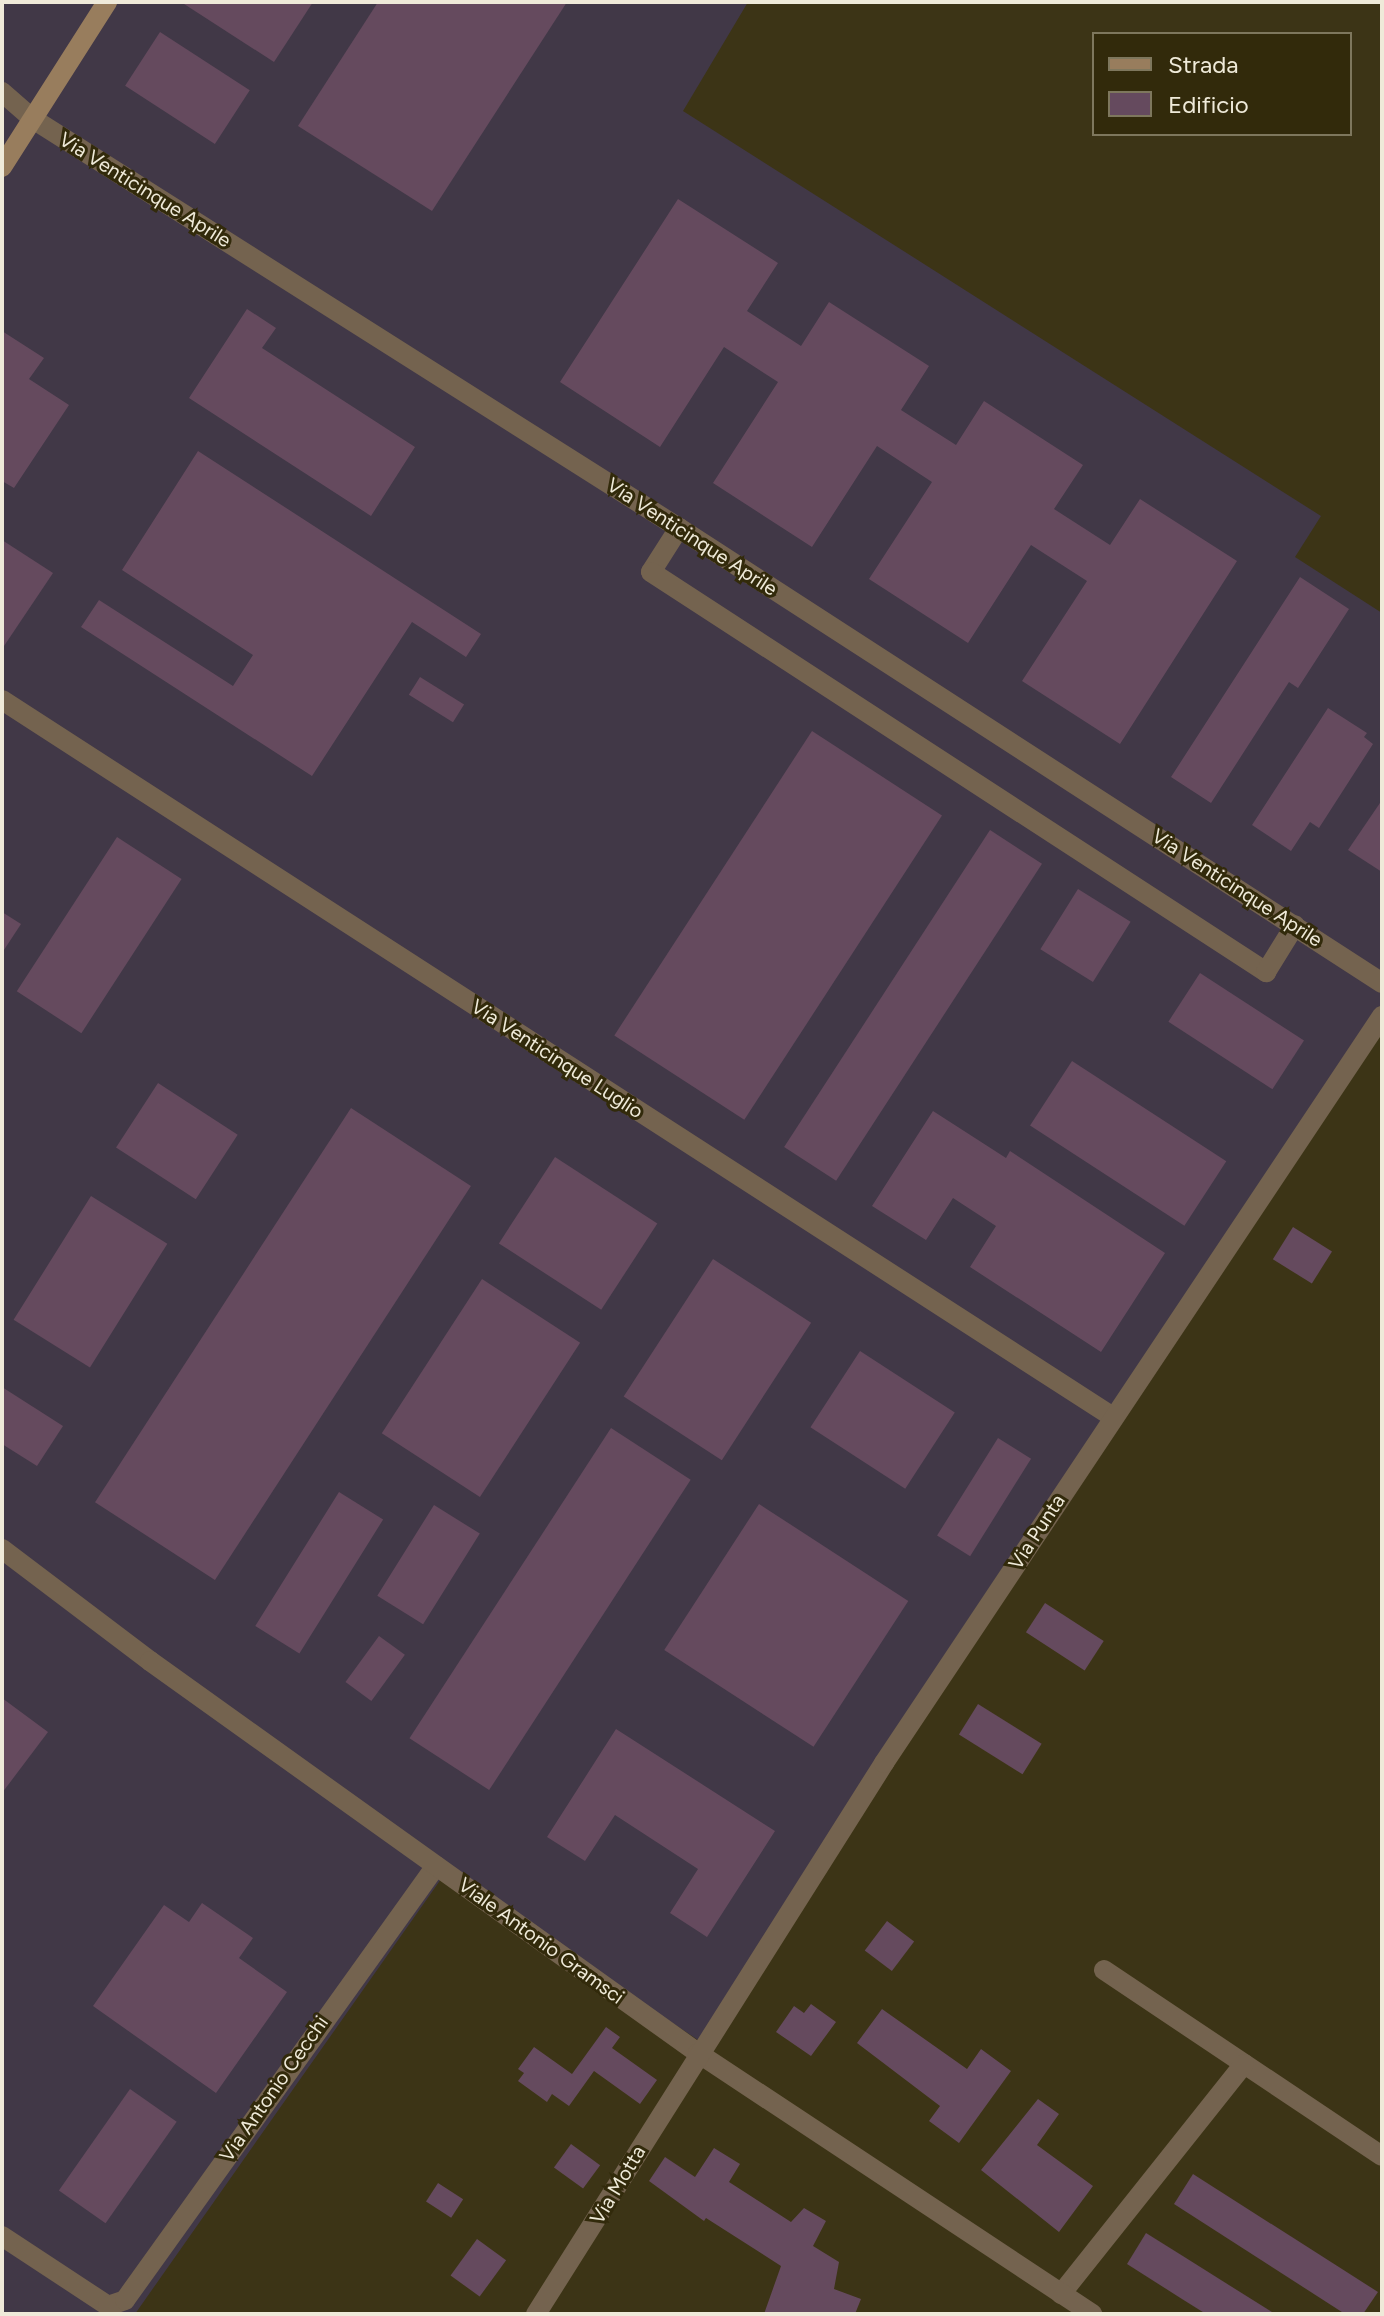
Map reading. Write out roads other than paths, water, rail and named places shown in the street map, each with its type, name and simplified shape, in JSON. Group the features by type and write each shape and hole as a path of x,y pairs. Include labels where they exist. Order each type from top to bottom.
{"main road":[{"path":"2,167 107,2"}],"street":[{"name":"Via Venticinque Aprile","path":"2,92 33,119 679,528 1382,983"},
{"path":"679,528 651,572 1266,972 1295,925"},
{"name":"Via Venticinque Luglio","path":"2,700 1113,1417"},
{"name":"Via Punta","path":"698,2053 1113,1417 1382,1016"},
{"name":"Viale Antonio Gramsci","path":"2,1549 698,2053 1092,2314"},
{"name":"Via Antonio Cecchi","path":"2,2236 108,2306 125,2300 436,1866"},
{"path":"1104,1970 1382,2156"},
{"name":"Via Motta","path":"536,2314 698,2053"},
{"path":"1061,2294 1244,2064"}]}
